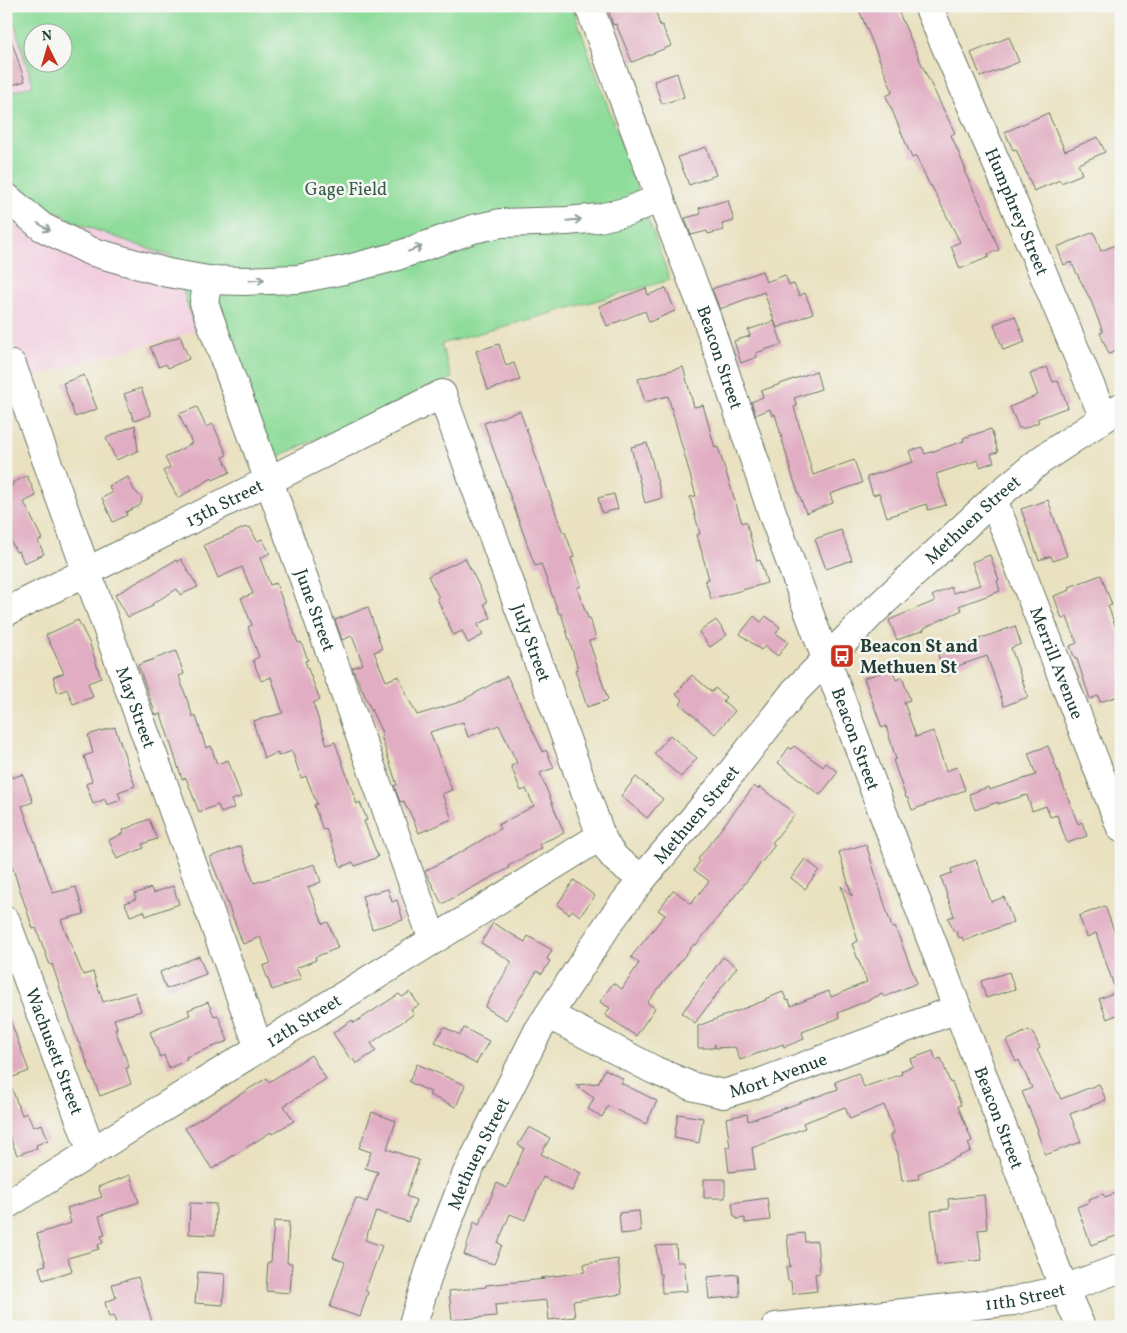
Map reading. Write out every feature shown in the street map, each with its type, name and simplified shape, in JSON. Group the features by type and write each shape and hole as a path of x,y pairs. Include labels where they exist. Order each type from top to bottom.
{"street":[{"name":"Beacon Street","path":"590,6 660,198 706,316 773,514 890,832 1064,1290 1080,1327"},
{"name":"Humphrey Street","path":"928,6 1000,172 1112,413"},
{"path":"6,197 42,227 90,251 168,273 208,280 244,281 298,278 344,270 394,256 472,229 501,223 599,218 629,211 660,198"},
{"name":"June Street","path":"208,280 204,303 270,481 433,940"},
{"name":"May Street","path":"12,365 260,1048"},
{"name":"13th Street","path":"6,612 442,394"},
{"name":"July Street","path":"442,394 601,836 614,858 643,878"},
{"name":"Methuen Street","path":"412,1327 440,1241 466,1175 538,1031 611,920 643,878 720,787 795,691 876,609 994,499 1041,460 1112,413"},
{"name":"Merrill Avenue","path":"994,499 1121,828"},
{"name":"12th Street","path":"6,1205 601,836"},
{"name":"Wachusett Street","path":"6,921 92,1152"},
{"name":"Mort Avenue","path":"548,1015 654,1070 707,1092 723,1094 754,1085 957,1009"},
{"name":"11th Street","path":"776,1327 1013,1301 1064,1290 1121,1268"}],"shaded area":[{"path":"6,6 9,6 22,49 22,72 29,72 33,85 6,94"},
{"path":"6,179 44,205 79,224 172,257 196,331 6,384"}],"green space":[{"name":"Gage Field","path":"9,6 572,6 670,280 441,344 452,378 272,459 222,324 196,331 172,257 79,224 44,205 6,179 6,94 33,85 29,72 72,72 72,22 22,22 22,49"}],"building":[{"path":"607,6 654,6 660,26 662,25 671,46 632,62 616,24 613,25"},
{"path":"868,6 896,6 955,133 951,135 966,170 964,171 983,209 999,250 988,254 989,257 960,269 951,246 960,242 916,156 912,158 886,96 892,93 892,90 859,10"},
{"path":"6,34 9,34 25,81 6,87"},
{"path":"1009,37 1019,62 981,77 971,53"},
{"path":"677,73 684,97 662,104 654,81"},
{"path":"1048,113 1065,151 1098,137 1105,152 1078,164 1082,174 1061,183 1060,180 1034,191 1016,149 1013,150 1005,132"},
{"path":"706,147 716,175 689,185 678,157"},
{"path":"728,200 734,221 722,224 724,230 708,234 707,231 691,235 685,218 701,214 699,208"},
{"path":"1094,232 1101,251 1121,243 1121,349 1109,354 1100,333 1103,332 1091,301 1071,262 1064,265 1057,247"},
{"path":"762,271 766,282 785,275 789,285 794,284 799,296 805,293 813,313 777,328 764,292 720,309 712,289"},
{"path":"646,288 648,295 666,288 675,311 649,322 645,311 607,326 599,306"},
{"path":"1015,316 1025,342 1003,350 994,324"},
{"path":"774,321 782,344 756,353 757,357 741,363 734,341 750,336 748,330"},
{"path":"180,336 189,359 168,368 166,364 159,367 150,347"},
{"path":"499,344 506,366 514,363 520,380 488,390 476,351"},
{"path":"683,367 694,407 703,405 715,448 718,447 742,523 746,521 757,561 760,560 767,583 711,599 705,580 709,579 697,535 700,534 690,497 696,496 668,396 645,402 638,379"},
{"path":"1047,367 1053,382 1058,381 1068,407 1037,419 1039,422 1025,428 1019,428 1010,407 1038,395 1030,374"},
{"path":"816,371 821,389 794,398 797,406 794,407 813,475 854,460 862,483 830,494 833,503 806,513 793,478 775,414 772,416 770,409 756,415 751,402 763,397 761,391"},
{"path":"84,375 97,409 75,417 63,383"},
{"path":"141,388 151,415 134,421 124,394"},
{"path":"197,407 206,427 213,424 227,455 223,457 230,472 213,480 212,478 178,498 163,471 170,467 165,458 192,443 179,414"},
{"path":"520,411 563,533 565,532 574,557 571,558 581,586 577,588 588,618 590,618 596,639 589,641 608,700 587,707 575,670 578,669 561,613 559,614 541,564 535,566 484,423"},
{"path":"135,425 138,451 116,460 106,438"},
{"path":"991,429 998,452 991,454 994,462 980,467 978,460 936,474 946,505 928,510 926,504 887,517 879,493 873,495 867,477 913,462 909,451 922,447 925,454 964,441 963,438"},
{"path":"647,443 662,498 645,503 631,447"},
{"path":"27,476 36,496 24,502 42,539 38,541 44,554 24,563 19,551 16,552 6,526 6,489 13,485 12,483"},
{"path":"128,477 134,490 142,498 141,503 139,506 126,512 127,515 113,522 102,498 112,493 109,486"},
{"path":"614,494 618,509 602,513 598,498"},
{"path":"1048,500 1067,556 1053,561 1051,556 1039,560 1021,509"},
{"path":"246,527 247,529 250,527 257,541 262,539 270,553 260,558 270,585 276,583 298,643 301,642 308,660 305,661 320,700 313,703 327,745 335,742 357,804 360,802 367,820 364,821 378,857 355,866 353,862 341,867 326,829 323,830 314,805 317,804 306,776 301,778 292,751 264,758 253,721 283,713 271,677 261,681 253,660 259,657 248,627 252,625 241,598 253,594 242,567 218,578 204,545"},
{"path":"841,530 852,560 826,569 815,539"},
{"path":"990,555 999,580 997,581 1000,591 959,606 962,610 924,628 924,630 897,640 889,620 935,601 932,596 951,587 953,593 980,585 972,562"},
{"path":"465,558 487,602 484,604 491,618 478,624 483,635 468,643 462,631 453,635 437,598 439,598 428,576"},
{"path":"181,559 198,587 180,595 177,589 152,604 153,606 128,617 115,595 176,560 177,562"},
{"path":"1101,575 1112,605 1108,606 1121,641 1121,695 1100,702 1098,696 1090,699 1077,659 1075,659 1070,646 1077,643 1067,617 1062,619 1054,596 1070,590 1069,587"},
{"path":"368,607 382,649 374,652 386,681 399,676 417,715 457,703 507,676 543,752 546,750 554,768 540,773 564,833 539,844 542,848 442,904 425,871 500,829 498,825 534,806 526,789 521,791 511,766 517,763 499,725 468,737 463,722 430,732 452,790 442,794 452,819 419,833 404,801 400,802 394,786 397,785 381,736 383,735 352,668 363,664 352,636 342,640 335,620"},
{"path":"754,616 761,622 766,616 780,627 776,633 788,642 778,656 765,646 761,650 740,634"},
{"path":"78,620 90,644 101,678 88,683 93,697 73,704 67,689 58,693 53,677 64,673 46,635"},
{"path":"716,620 727,635 710,647 699,632"},
{"path":"1015,626 1021,644 1011,648 1028,697 1004,706 987,656 943,671 938,654 980,641 979,639"},
{"path":"176,651 184,674 179,676 193,717 196,716 206,748 211,746 217,764 228,760 241,797 231,800 234,808 221,813 218,805 199,812 186,778 182,779 161,714 156,715 138,665"},
{"path":"892,669 896,680 902,677 910,700 904,702 916,737 933,731 946,771 957,767 965,790 912,810 893,760 896,759 886,726 882,728 864,678"},
{"path":"692,675 712,692 715,688 726,697 723,701 735,711 715,734 680,704 683,700 676,694"},
{"path":"115,727 135,786 118,792 121,800 107,805 105,799 93,804 86,784 92,781 84,756 93,753 88,735"},
{"path":"670,735 697,758 681,777 654,754"},
{"path":"794,746 823,767 826,763 838,772 820,795 778,763 789,747 791,749"},
{"path":"1048,746 1078,824 1082,822 1087,836 1067,843 1057,815 1050,817 1046,806 1032,811 1027,795 975,810 969,794 988,787 989,790 1036,775 1028,753"},
{"path":"8,768 12,778 23,774 33,802 22,806 53,893 76,887 84,914 61,920 83,975 93,972 103,1002 135,992 141,1011 114,1019 117,1028 115,1029 129,1067 126,1068 131,1084 100,1096 78,1042 52,964 50,965 36,928 33,929 6,848 6,769"},
{"path":"636,777 663,799 647,818 621,796"},
{"path":"754,786 758,789 760,787 795,814 772,843 775,845 757,868 647,1003 655,1008 636,1036 605,1015 610,1008 600,1002 613,983 622,989 639,963 631,957 665,915 658,910 674,890 691,904 709,881 694,870 700,861 698,859"},
{"path":"149,819 157,839 142,844 144,848 117,859 109,840 124,833 123,830"},
{"path":"866,844 892,928 895,927 917,983 884,997 882,994 838,1013 839,1018 802,1032 804,1039 784,1047 783,1044 740,1060 735,1047 715,1048 715,1044 714,1048 698,1048 698,1026 765,999 783,992 791,1006 829,991 831,997 867,982 852,944 858,941 841,886 852,896 839,852"},
{"path":"241,846 254,883 315,864 321,882 308,887 323,924 328,922 338,948 315,957 316,960 296,968 301,979 272,990 263,966 271,963 260,937 243,944 210,857"},
{"path":"805,859 819,870 805,889 791,878"},
{"path":"976,860 991,902 1004,897 1013,922 964,941 962,937 959,938 956,931 954,932 948,918 954,916 941,877 952,873 951,869"},
{"path":"574,880 595,896 580,916 572,910 569,914 557,905"},
{"path":"173,886 179,904 146,916 144,911 130,916 125,903 136,899 134,894 151,888 153,893"},
{"path":"388,889 392,902 397,900 403,920 372,929 362,896"},
{"path":"1105,906 1121,950 1121,1013 1107,1019 1099,999 1116,992 1096,933 1087,937 1079,916"},
{"path":"493,923 525,942 528,936 552,950 547,959 550,961 542,974 537,971 506,1020 485,1007 511,963 511,961 481,943"},
{"path":"199,956 206,974 166,989 160,972"},
{"path":"723,957 737,967 695,1023 682,1013"},
{"path":"1009,972 1015,989 986,998 981,981"},
{"path":"410,992 419,1005 411,1010 414,1014 371,1043 376,1051 356,1064 353,1059 351,1060 333,1033 352,1020 354,1023 399,994 402,997"},
{"path":"208,1002 214,1016 218,1015 228,1041 186,1057 187,1060 169,1068 164,1055 160,1057 150,1032 190,1015 188,1010"},
{"path":"8,1014 29,1071 8,1079 22,1115 27,1113 33,1127 42,1124 48,1140 36,1145 37,1148 17,1155 6,1127 6,1015"},
{"path":"444,1027 460,1035 464,1028 489,1041 476,1064 435,1042"},
{"path":"1029,1030 1030,1032 1032,1031 1040,1048 1037,1050 1061,1099 1099,1084 1106,1100 1070,1114 1081,1142 1045,1155 1038,1130 1022,1092 1032,1088 1019,1060 1016,1062 1006,1041"},
{"path":"933,1051 936,1060 941,1058 950,1083 952,1082 961,1105 958,1106 972,1141 968,1143 971,1151 918,1174 919,1179 902,1181 898,1154 890,1135 894,1133 884,1105 850,1119 845,1107 803,1123 805,1128 752,1148 755,1169 729,1172 726,1147 730,1147 726,1118 747,1114 748,1121 838,1089 835,1082 858,1073 864,1087 902,1074 901,1071 913,1066 910,1059"},
{"path":"311,1055 326,1079 284,1106 294,1121 272,1134 271,1132 212,1169 185,1128 267,1078 269,1082"},
{"path":"417,1064 465,1085 456,1107 429,1095 431,1092 409,1082"},
{"path":"605,1069 623,1079 621,1083 657,1101 646,1124 608,1106 602,1117 588,1109 594,1098 575,1085 598,1083"},
{"path":"372,1112 396,1121 387,1149 419,1160 406,1196 416,1200 408,1222 376,1211 365,1240 382,1246 365,1291 368,1292 360,1317 330,1307 345,1262 333,1257 356,1198 367,1202 378,1172 365,1168 371,1152 359,1148"},
{"path":"678,1114 703,1118 699,1143 674,1138"},
{"path":"529,1127 550,1138 541,1154 581,1173 572,1191 543,1177 525,1220 510,1214 498,1243 502,1245 494,1264 464,1255 474,1222 479,1225 497,1183 507,1188 524,1148 518,1145"},
{"path":"130,1175 139,1202 99,1216 105,1235 101,1236 103,1243 98,1245 99,1249 68,1258 72,1271 43,1280 39,1267 46,1265 37,1234 71,1223 67,1208 102,1197 98,1187"},
{"path":"704,1179 725,1179 725,1198 704,1198"},
{"path":"1121,1191 1121,1234 1091,1245 1077,1207 1090,1202 1089,1199 1103,1194 1105,1197"},
{"path":"984,1195 987,1229 978,1230 982,1260 937,1265 931,1211 949,1209 948,1199"},
{"path":"767,1198 770,1220 745,1223 745,1218 737,1219 734,1217 732,1203"},
{"path":"190,1203 216,1204 215,1235 189,1234"},
{"path":"639,1211 641,1232 621,1234 619,1213"},
{"path":"274,1221 289,1222 287,1263 292,1263 290,1293 266,1291 268,1262 271,1262"},
{"path":"804,1233 805,1242 817,1241 820,1273 815,1274 817,1291 792,1294 791,1281 788,1281 786,1267 790,1267 787,1235"},
{"path":"676,1245 677,1262 684,1262 687,1291 662,1293 656,1246"},
{"path":"618,1259 622,1294 573,1301 575,1317 549,1320 547,1300 495,1305 496,1316 452,1320 449,1291 585,1272 584,1264"},
{"path":"198,1272 225,1274 223,1305 195,1303"},
{"path":"738,1274 740,1296 709,1299 707,1277"},
{"path":"138,1277 152,1322 137,1326 136,1323 117,1327 114,1316 109,1317 105,1302 116,1298 112,1284"}],"place":[{"name":"Beacon St and Methuen St","path":"842,656"}]}
